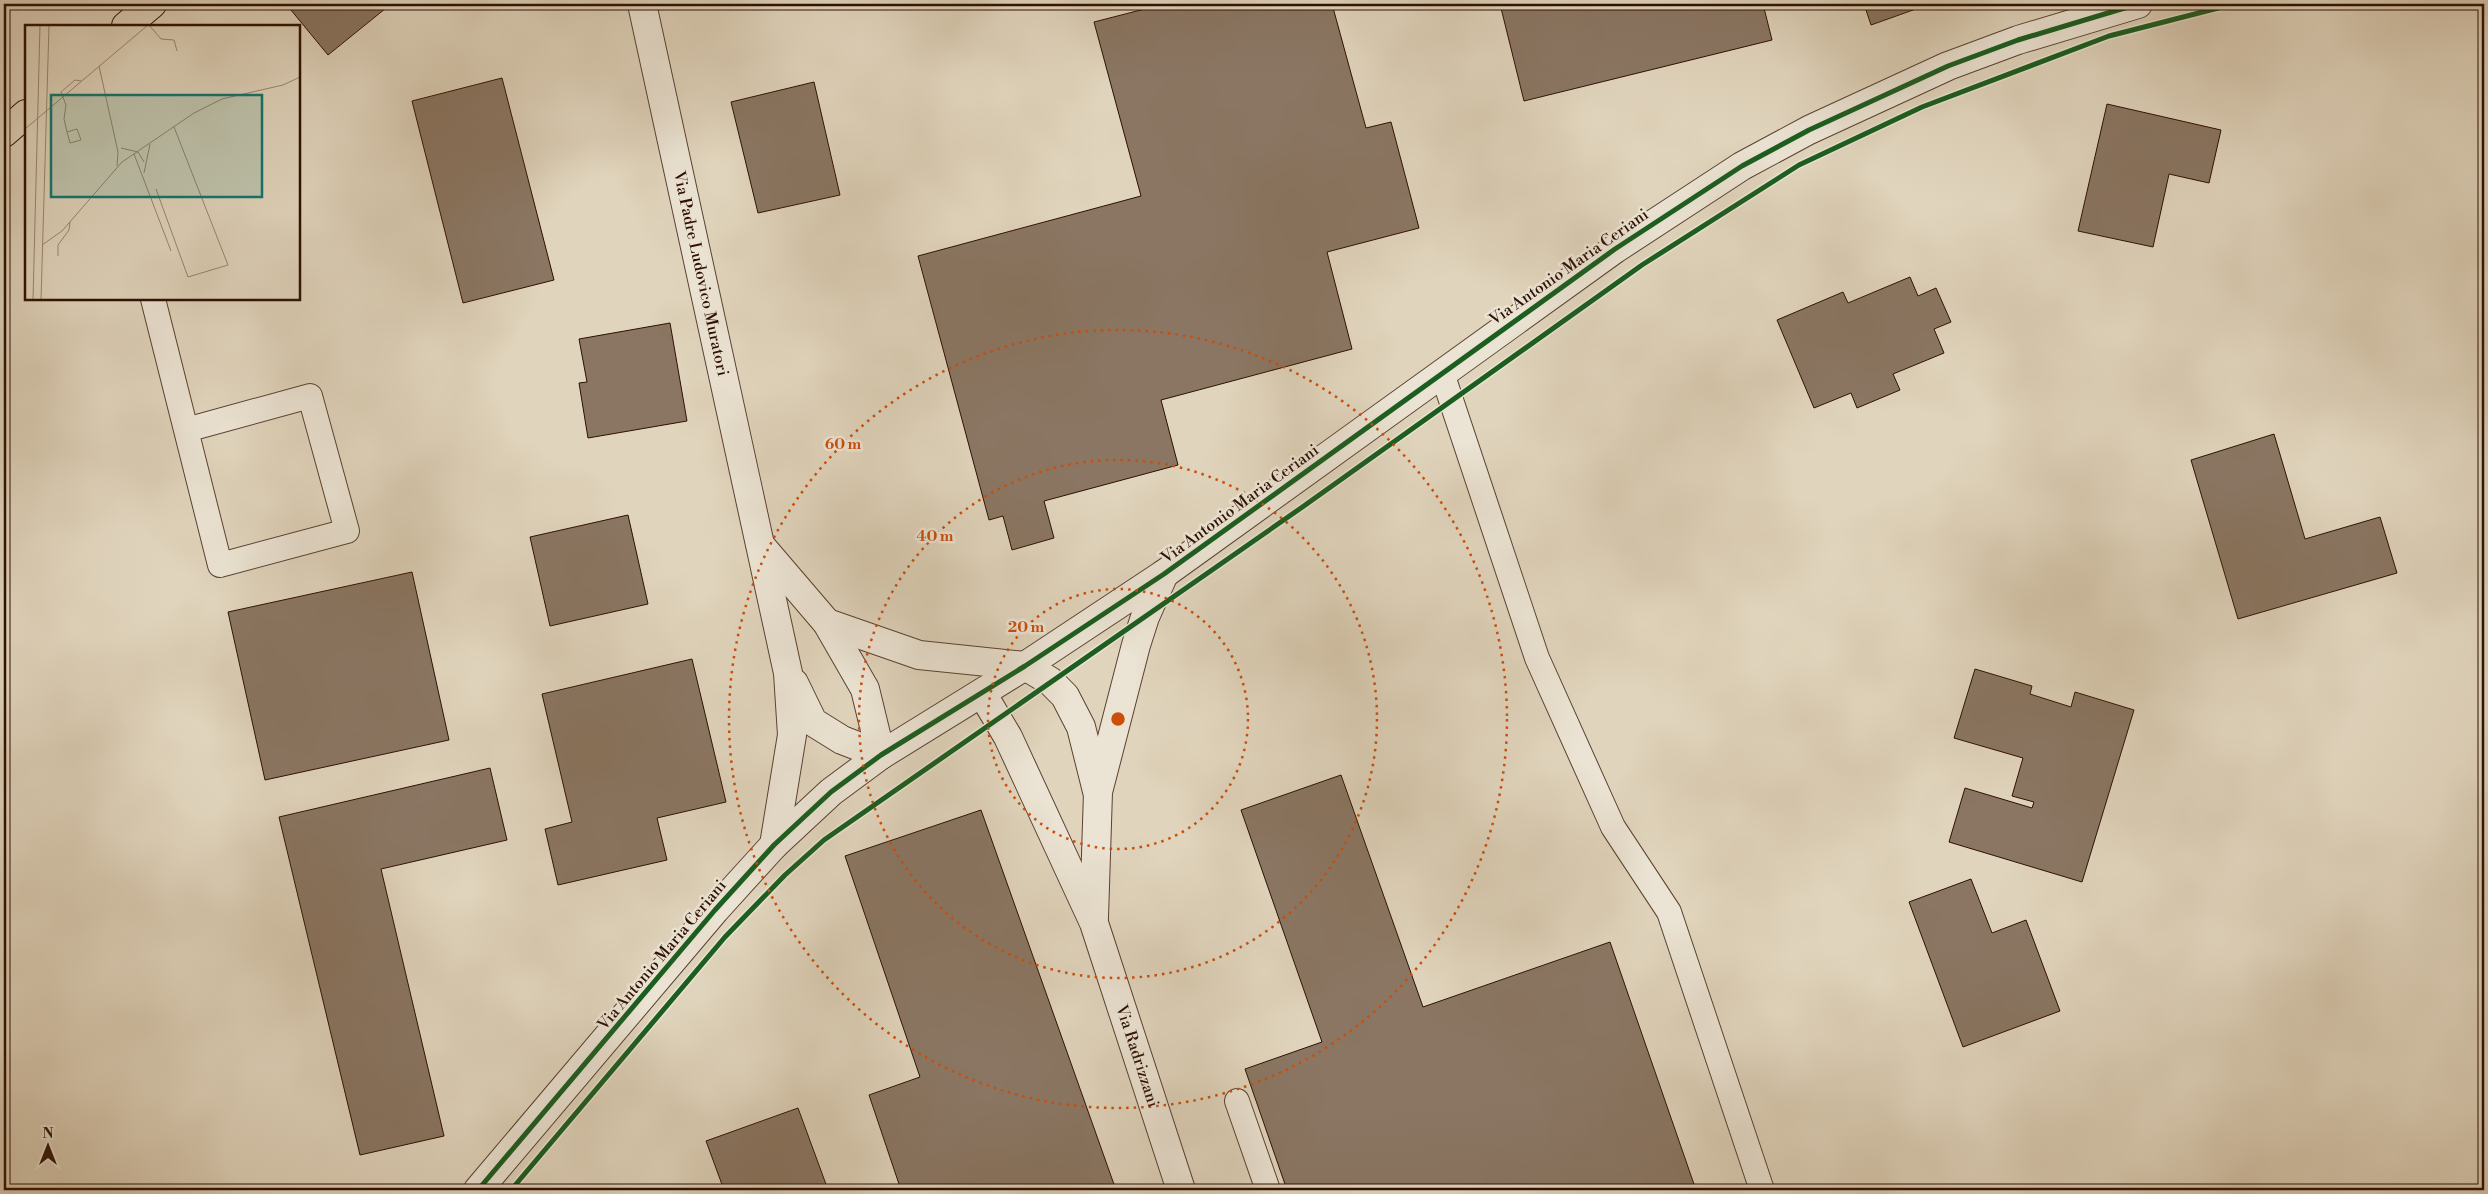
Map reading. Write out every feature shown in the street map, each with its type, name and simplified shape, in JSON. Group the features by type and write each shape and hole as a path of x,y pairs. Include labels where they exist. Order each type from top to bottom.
{"main road":[{"path":"127,20 152,4"},
{"path":"4,133 25,115"}],"street":[{"name":"Via Padre Ludovico Muratori","path":"642,4 788,673 792,735 774,845"},
{"name":"Via Antonio Maria Ceriani","path":"478,1190 709,918 774,845 831,792 881,755 1025,666 1164,574 1614,249 1742,166 1809,130 1877,97 1956,63 2018,40 2138,4"},
{"name":"Via Padre Ludovico Muratori","path":"760,544 827,623 865,689 881,755"},
{"name":"Via Radrizzani","path":"1094,923 1098,792 1136,645 1145,616 1164,574"},
{"path":"827,623 919,655 1025,666"},
{"name":"Via Radrizzani","path":"1025,666 1050,681 1065,696 1081,727 1098,792"},
{"name":"Via Padre Ludovico Muratori","path":"788,673 813,722 842,740 881,755"},
{"name":"Via Radrizzani","path":"982,693 1008,737 1094,923 1181,1190"}],"lane":[{"path":"153,300 220,565 347,531 310,396 186,430"},
{"path":"1442,373 1537,658 1613,827 1669,912 1762,1190"},
{"path":"1237,1101 1268,1190"}],"building":[{"path":"286,4 391,4 328,55"},
{"path":"1164,4 1332,4 1366,128 1391,122 1419,228 1327,252 1352,349 1161,400 1178,465 1044,501 1054,538 1012,550 1003,516 989,520 918,256 1141,196 1094,22"},
{"path":"1500,4 1763,4 1772,40 1524,101"},
{"path":"1864,4 1930,4 1871,25"},
{"path":"502,78 554,280 463,303 412,101"},
{"path":"814,82 840,195 758,213 731,102"},
{"path":"2107,104 2221,130 2209,183 2169,174 2153,247 2078,231"},
{"path":"1910,277 1918,296 1936,288 1951,322 1934,329 1944,353 1893,374 1900,390 1857,408 1851,393 1814,408 1777,320 1843,292 1848,303"},
{"path":"670,323 687,421 588,438 579,383 587,382 579,339"},
{"path":"2274,434 2305,539 2380,517 2397,573 2238,619 2191,460"},
{"path":"628,515 648,604 550,626 530,537"},
{"path":"412,572 449,740 265,780 228,612"},
{"path":"692,659 726,802 657,818 667,860 558,885 545,829 572,822 542,694"},
{"path":"1975,669 2032,686 2030,694 2071,707 2075,692 2134,710 2082,882 1949,842 1965,788 2032,808 2034,802 2012,796 2023,758 1954,738"},
{"path":"490,768 507,840 381,869 444,1136 360,1155 279,817"},
{"path":"1341,775 1423,1007 1610,942 1696,1190 1287,1190 1245,1069 1322,1042 1241,810"},
{"path":"981,810 1116,1190 901,1190 869,1095 920,1077 845,856"},
{"path":"1971,879 1992,933 2026,920 2060,1011 1963,1047 1909,902"},
{"path":"798,1108 827,1187 831,1185 833,1190 724,1190 706,1141"}],"cycle path":[{"path":"478,1190 715,910 774,845 831,792 881,755 1025,666 1164,574 1615,249 1742,166 1809,130 1948,66 2018,40 2138,4"},
{"path":"511,1190 725,937 785,875 824,840 1301,508 1642,265 1799,165 1922,107 2109,36 2234,4"}]}
